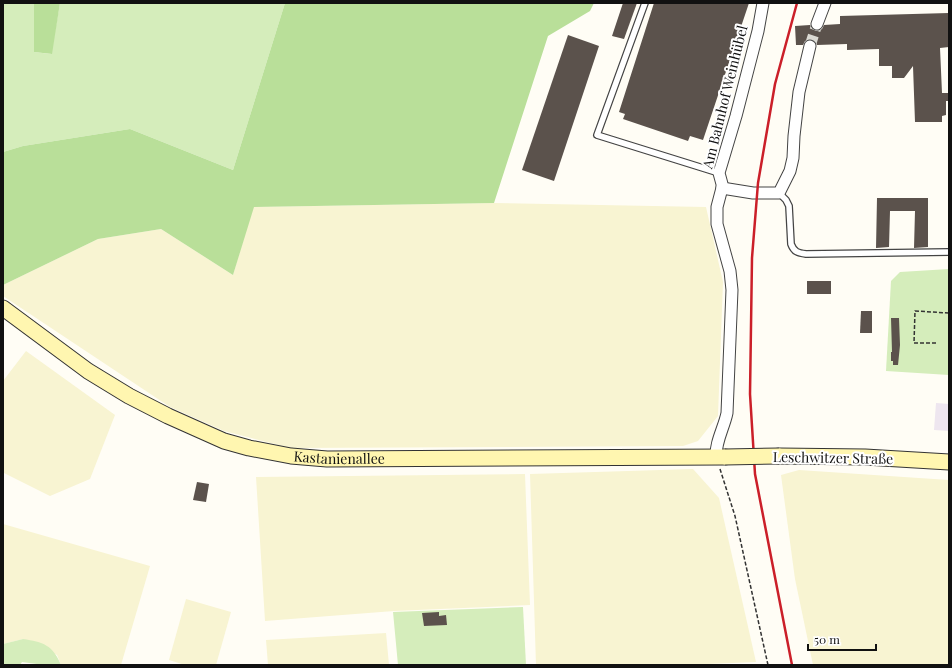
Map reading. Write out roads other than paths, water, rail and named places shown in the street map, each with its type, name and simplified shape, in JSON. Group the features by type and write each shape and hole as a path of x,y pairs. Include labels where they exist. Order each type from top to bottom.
{"street":[{"name":"Am Bahnhof Weinhübel","path":"720,458 716,447 727,413 732,290 730,271 717,224 716,206 722,188 719,173 758,31 763,3"},
{"path":"817,24 825,3"},
{"path":"722,188 752,193 779,193 790,171 793,158 799,92 810,46"},
{"name":"Kastanienallee","path":"3,308 88,370 129,396 175,419 224,440 249,448 291,456 327,459 720,458"},
{"name":"Leschwitzer Straße","path":"720,458 779,456 865,457 949,462"}],"lane":[{"path":"645,3 597,135 719,173"},
{"path":"779,193 786,200 789,206 791,244 792,249 796,253 949,252"}],"tunnel":[{"path":"810,46 817,24"}],"railway":[{"path":"792,665 755,474 750,394 752,258 758,183 775,84 797,3"}]}
